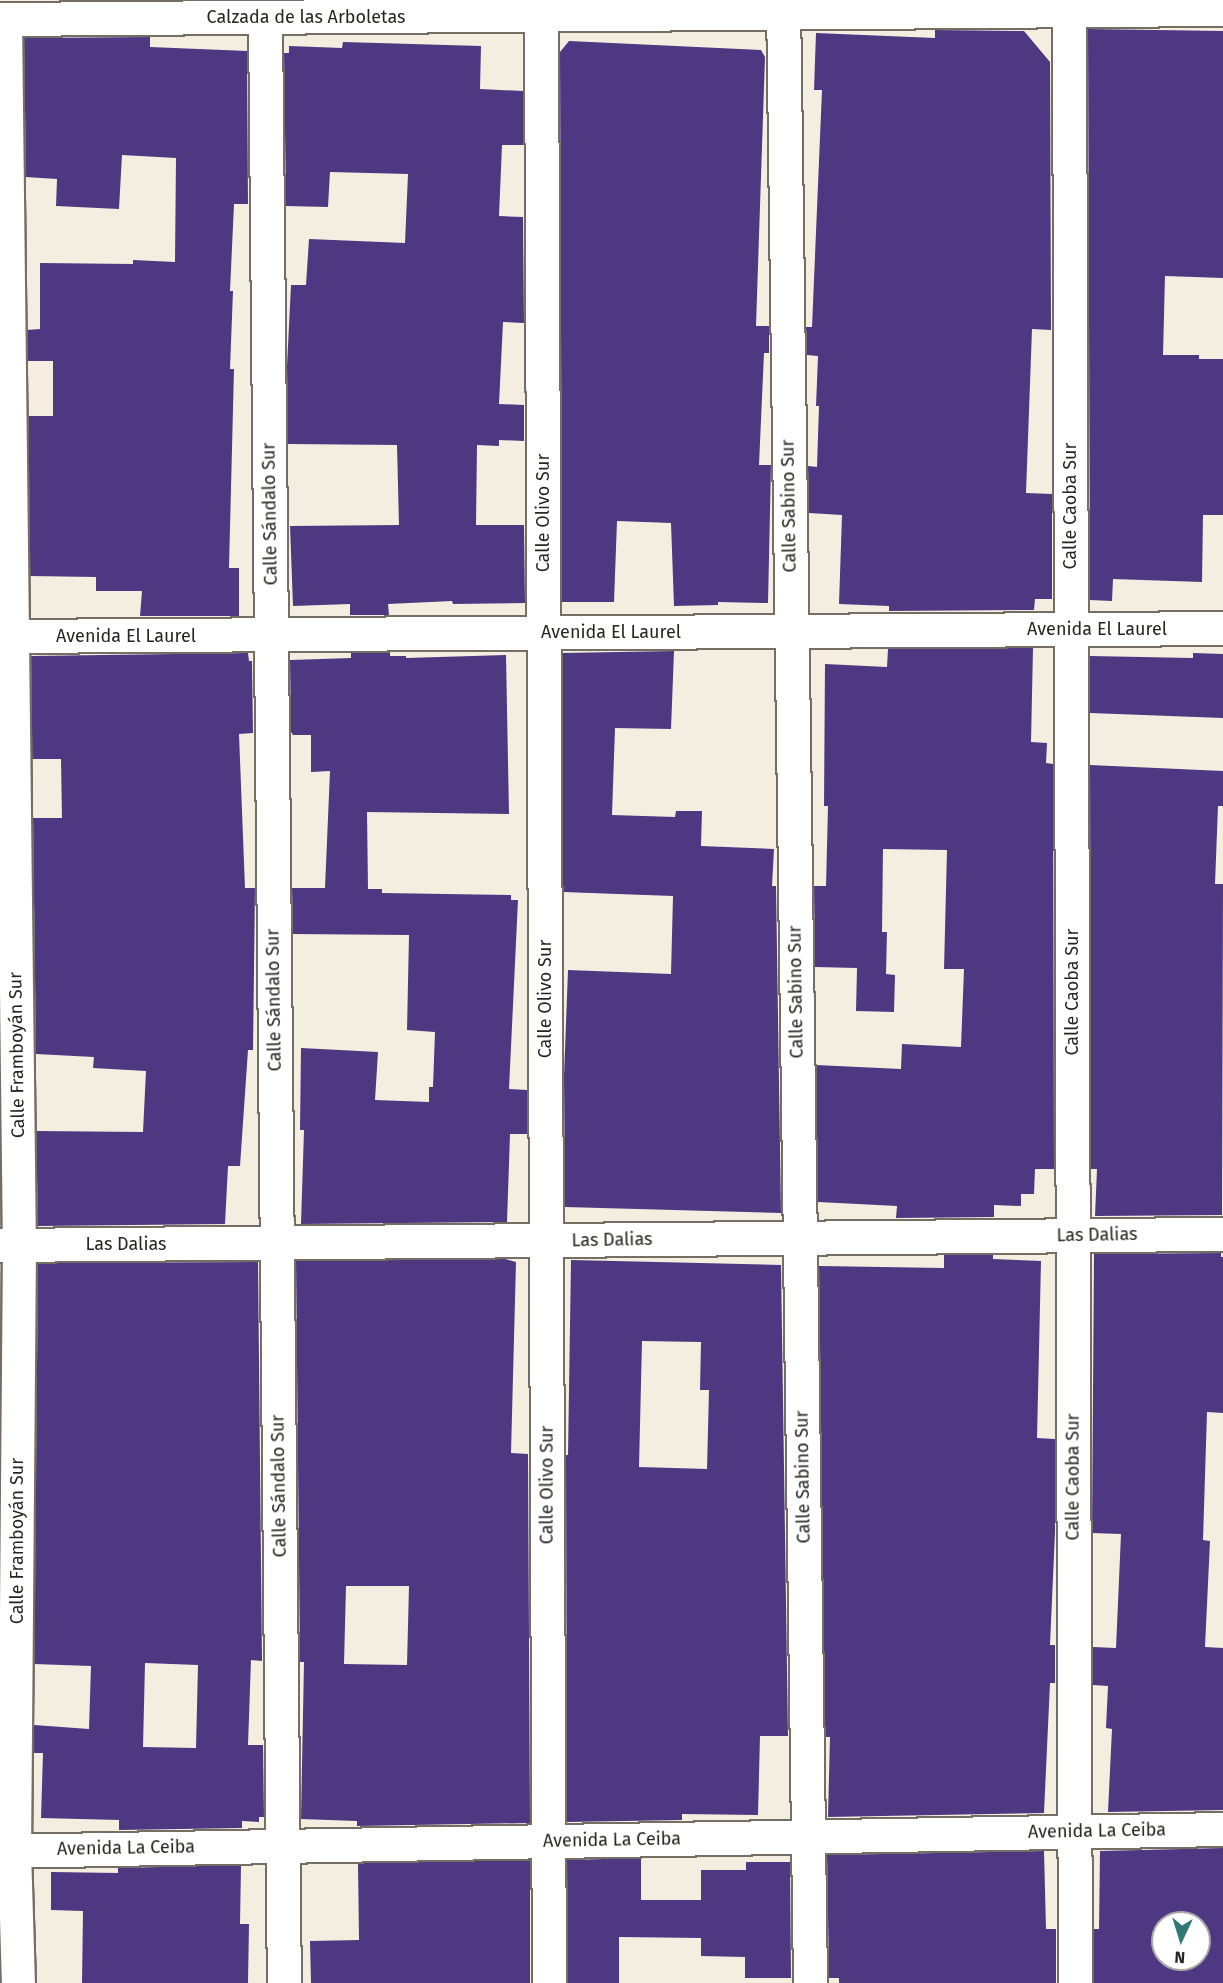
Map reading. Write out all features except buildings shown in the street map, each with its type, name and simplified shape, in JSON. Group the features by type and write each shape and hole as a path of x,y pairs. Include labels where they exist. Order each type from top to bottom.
{"street":[{"name":"Calzada de las Arboletas","path":"2,19 541,15 783,6 1069,5 1223,9"},
{"name":"Calle Caoba Sur","path":"1069,5 1075,1983"},
{"name":"Calle Sabino Sur","path":"783,6 810,1983"},
{"name":"Calle Olivo Sur","path":"541,15 549,1983"},
{"name":"Calle Sándalo Sur","path":"265,17 284,1983"},
{"name":"Calle Framboyán Sur","path":"2,19 10,1245 7,1851 18,1983"},
{"name":"Avenida El Laurel","path":"6,636 1223,628"},
{"name":"Las Dalias","path":"10,1245 1223,1234"},
{"name":"Avenida La Ceiba","path":"7,1851 1223,1828"}]}
